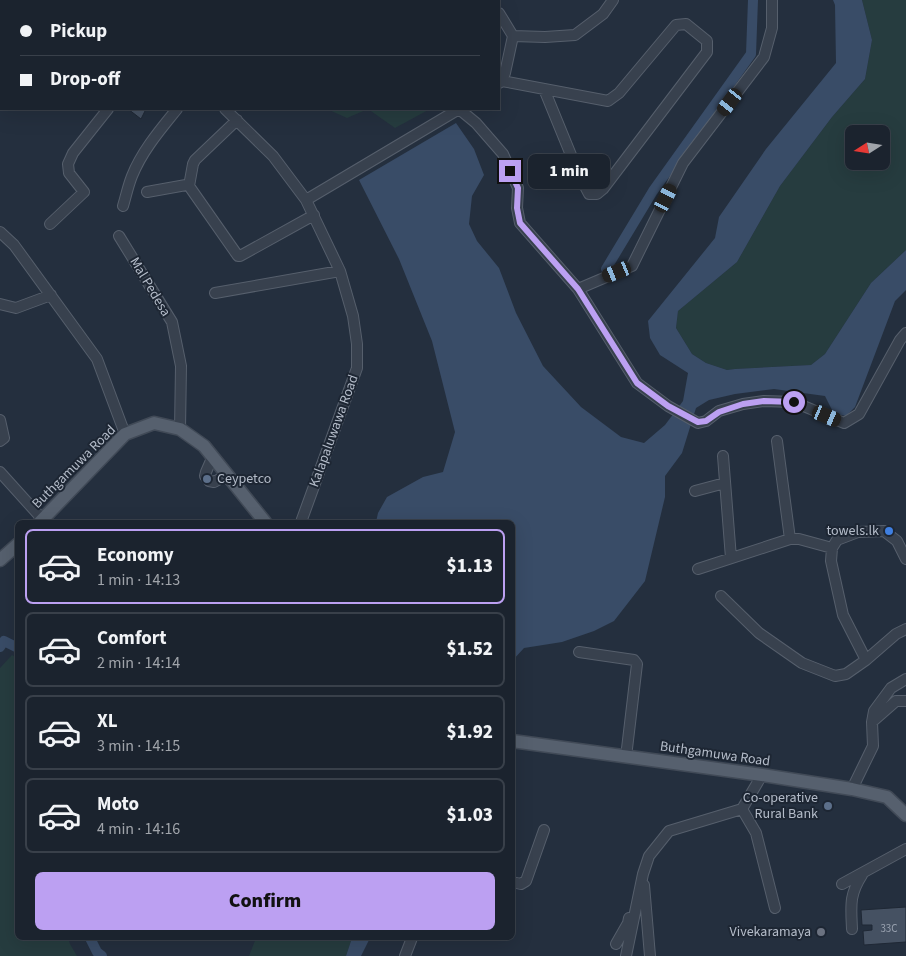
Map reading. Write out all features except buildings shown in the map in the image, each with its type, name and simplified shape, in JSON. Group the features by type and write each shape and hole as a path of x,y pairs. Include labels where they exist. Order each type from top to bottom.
{"main road":[{"name":"Buthgamuwa Road","path":"43,520 126,434 154,423 180,429 204,446 263,520"},
{"path":"0,560 15,547"},
{"name":"Buthgamuwa Road","path":"515,741 852,789 887,797 906,815"}],"street":[{"path":"513,36 545,37 575,34 602,14 612,0"},
{"path":"578,289 632,266 683,164 764,57 772,28 772,0"},
{"path":"500,15 513,36 505,73 500,82 544,89 608,101 619,93 676,25 686,24 707,41 707,52 603,189 597,194 589,194 580,177 544,89"},
{"path":"50,224 84,192 69,173 68,164 73,153 107,110"},
{"path":"123,206 131,177 143,155 176,110"},
{"name":"Kalapaluwawa Road","path":"226,110 273,156 306,200 340,271 353,316 358,344 357,368 302,520"},
{"path":"306,200 457,110"},
{"path":"460,110 476,123 503,154 518,188 517,208 520,223 578,289 637,383 668,406 698,422 706,421 719,412 743,404 764,401 794,402 844,423 860,414 900,340 906,333"},
{"path":"237,120 195,160 189,186 238,256 314,215"},
{"path":"147,192 189,186"},
{"path":"0,232 14,245 96,359 126,434"},
{"name":"Mal Pedesa","path":"119,236 172,322 182,366 180,429"},
{"path":"216,292 340,271"},
{"path":"0,304 16,308 51,295"},
{"path":"0,420 4,438 0,441"},
{"path":"777,441 790,539"},
{"path":"213,456 205,476 208,481 214,482 227,475"},
{"path":"723,456 731,558"},
{"path":"0,472 41,520"},
{"path":"695,492 726,483"},
{"path":"866,660 843,615 831,561 832,548 837,540 858,532 884,531 897,541 906,559"},
{"path":"698,569 790,539 799,539 832,548"},
{"path":"721,596 758,633 802,663 835,676 846,674 866,660 896,634 906,629"},
{"path":"579,652 634,660 637,664 626,757"},
{"path":"852,789 873,746 872,722 874,711 891,688 906,679"},
{"path":"872,722 896,701 906,701"},
{"path":"626,956 649,856 669,831 742,809 762,775"},
{"path":"742,809 756,833 775,908"},
{"path":"515,883 521,884 526,881 544,830"},
{"path":"842,884 906,849"},
{"path":"852,929 851,902 854,886 864,872"},
{"path":"616,944 628,923 640,880 644,874"},
{"path":"644,874 650,956"},
{"path":"404,956 411,940"}],"green space":[{"path":"862,0 906,0 906,250 871,283 825,354 811,365 727,370 706,363 692,354 676,328 678,311 737,262 780,186 832,117 865,79 872,40"},
{"path":"329,110 366,110 347,118"},
{"path":"369,110 428,110 395,128"},
{"path":"12,655 15,657 15,940 69,940 77,956 0,956 0,668"},
{"path":"255,940 351,940 346,956 249,956"}],"water":[{"path":"833,0 862,0 872,40 865,79 832,117 780,186 737,262 678,311 676,328 692,354 706,363 727,370 811,365 825,354 871,283 906,250 906,290 895,301 855,407 846,416 834,414 825,396 774,389 735,394 709,400 696,408 682,453 665,476 665,497 645,581 614,621 594,631 562,642 524,648 515,658 515,520 376,520 378,513 387,497 423,477 443,472 455,432 432,341 399,259 359,180 456,123 474,149 484,175 472,196 469,224 477,241 499,268 516,313 543,366 581,407 621,437 644,443 665,425 683,401 688,373 660,355 650,338 648,321 715,238 719,217 766,149 836,63 835,5"},
{"path":"351,940 369,940 361,956 346,956"}],"waterway":[{"path":"606,269 653,191 751,54 753,0"},
{"path":"0,647 4,641 15,646"},
{"path":"91,940 97,952 102,956"}],"place":[{"name":"Ceypetco","path":"207,479"},
{"name":"towels.lk","path":"889,531"},
{"name":"Co-operative Rural Bank","path":"828,806"},
{"name":"Vivekaramaya","path":"821,932"}],"route":[{"path":"510,171 518,188 517,208 520,223 578,289 637,383 668,406 698,422 706,421 719,412 743,404 764,401 794,402"}]}
